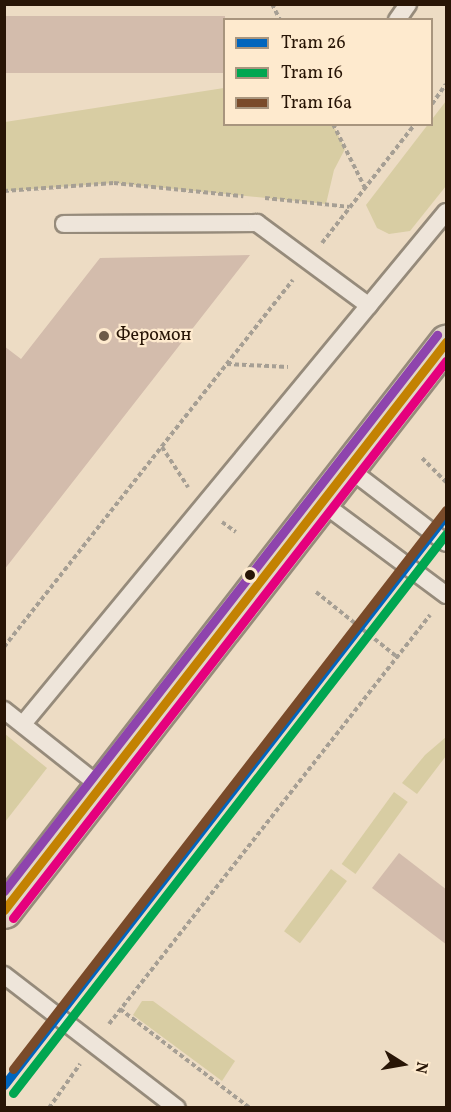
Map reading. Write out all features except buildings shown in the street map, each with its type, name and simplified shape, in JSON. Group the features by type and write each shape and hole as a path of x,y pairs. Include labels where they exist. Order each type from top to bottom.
{"main road":[{"path":"4,911 447,342"}],"lane":[{"path":"398,18 408,4"},
{"path":"22,724 447,212"},
{"path":"64,224 257,223 369,306"},
{"path":"348,468 447,543"},
{"path":"321,502 447,595"},
{"path":"4,710 101,787"},
{"path":"4,975 177,1107"}],"path":[{"path":"272,4 278,18"},
{"path":"433,103 447,84"},
{"path":"334,126 365,188"},
{"path":"4,647 413,126"},
{"path":"4,191 114,183 249,196"},
{"path":"260,198 351,207"},
{"path":"422,458 447,482"},
{"path":"316,592 396,656"},
{"path":"49,1107 120,1009 432,612"},
{"path":"120,1009 250,1107"}],"shaded area":[{"path":"223,88 223,126 334,126 345,149 334,170 326,204 114,183 5,191 5,122"},
{"path":"446,101 446,186 410,231 389,234 377,228 366,205 427,126 433,126 433,118"},
{"path":"5,734 47,768 5,822"},
{"path":"446,737 446,756 417,794 402,783 425,755"},
{"path":"394,792 408,802 355,874 342,864"},
{"path":"331,869 347,881 300,943 284,931"},
{"path":"142,1001 153,1001 235,1061 222,1081 133,1015"}],"tram line":[{"name":"16a","path":"13,1069 446,510"},
{"name":"26","path":"4,1085 446,515"},
{"name":"16","path":"13,1093 446,534"}],"transit line":[{"path":"4,891 437,335"},
{"path":"4,910 446,342"},
{"path":"13,918 446,361"}],"place":[{"name":"Феромон","path":"104,336"}]}
